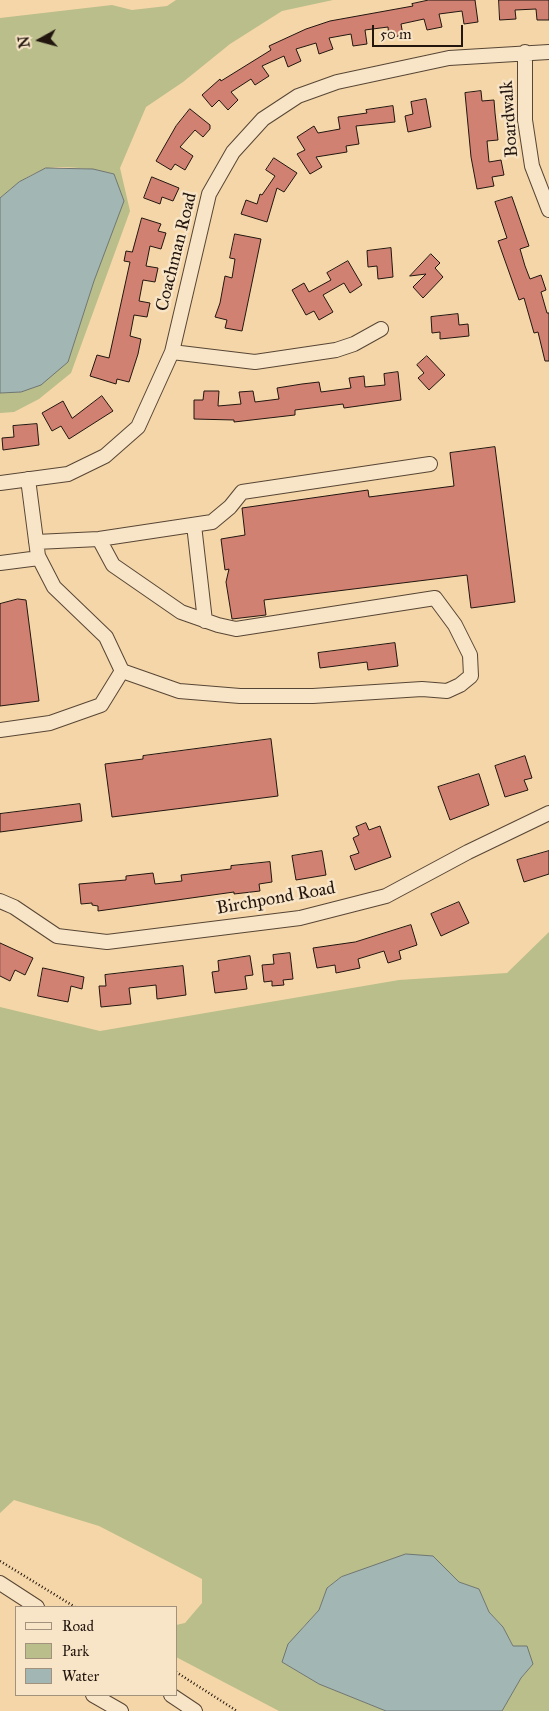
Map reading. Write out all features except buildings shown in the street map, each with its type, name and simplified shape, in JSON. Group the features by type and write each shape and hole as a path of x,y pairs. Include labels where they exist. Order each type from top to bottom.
{"street":[{"name":"Boardwalk","path":"524,52 525,120 532,166 549,210"},
{"name":"Coachman Road","path":"0,483 68,474 105,456 138,427 172,352 209,194 233,152 263,119 298,96 337,82 449,58 549,52"},
{"path":"172,352 255,362 336,350 354,344 382,329"},
{"path":"36,542 99,539 212,522 230,507 242,492 430,464"},
{"path":"28,479 36,542 40,558 54,587 106,637 122,671 179,690 240,696 313,696 422,689 447,691 460,685 470,676 470,656 455,625 435,598 236,629 205,621 181,612 113,565 99,539"},
{"path":"194,525 205,621"},
{"path":"0,562 40,558"},
{"path":"0,730 50,723 101,705 122,671"},
{"name":"Birchpond Road","path":"0,901 14,907 57,936 106,942 300,918 386,896 468,852 549,813"},
{"path":"0,1583 35,1606"},
{"path":"95,1696 121,1711"},
{"path":"173,1696 196,1711"}],"path":[{"path":"0,1562 73,1606"},
{"path":"178,1673 237,1711"}],"green space":[{"path":"176,0 333,0 282,11 230,44 183,82 146,107 120,168 130,211 71,373 39,399 14,412 0,413 0,393 21,392 68,362 94,281 124,201 114,174 70,167 39,171 21,181 0,198 0,18 112,5 132,10 167,6"},
{"path":"549,932 549,1711 502,1711 521,1678 533,1664 514,1647 503,1627 489,1612 479,1589 459,1582 433,1556 367,1569 341,1577 327,1588 319,1610 303,1627 282,1662 319,1684 386,1711 279,1711 178,1658 178,1625 185,1623 202,1603 202,1579 99,1526 14,1500 0,1513 0,1007 100,1031 399,980 507,973"}],"water":[{"path":"46,168 93,169 114,174 124,201 94,281 68,362 41,385 21,392 0,393 0,198 19,182"},
{"path":"406,1554 433,1556 459,1582 479,1589 489,1612 503,1627 513,1646 527,1646 533,1664 521,1678 502,1711 386,1711 319,1684 282,1662 288,1644 319,1610 327,1588 341,1577"}]}
